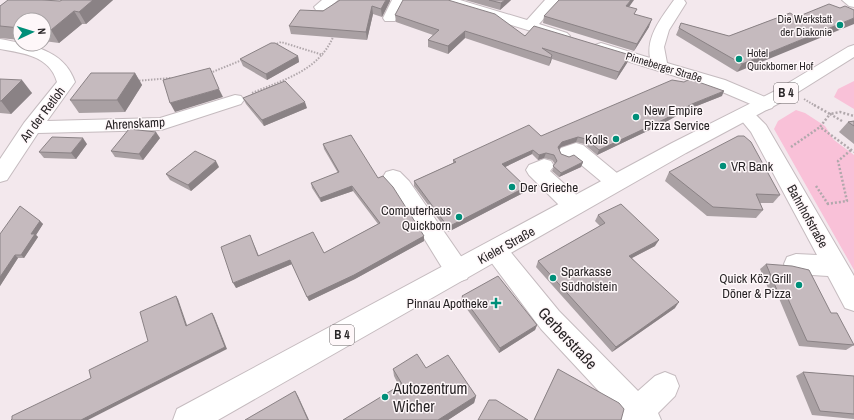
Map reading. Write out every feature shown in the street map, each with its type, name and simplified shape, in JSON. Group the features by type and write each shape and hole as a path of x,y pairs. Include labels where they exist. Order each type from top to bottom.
{"street":[{"path":"390,18 396,4 401,0"},
{"name":"Pinneberger Straße","path":"445,0 719,84 766,104"},
{"path":"530,26 553,0"},
{"path":"849,0 854,4"},
{"path":"660,67 656,47 662,30 679,3"},
{"name":"An der Retloh","path":"0,44 29,50 55,61 64,73 66,82 31,126 0,175"},
{"name":"Kieler Straße","path":"188,420 496,251 683,146 790,91 826,70 854,50"},
{"name":"Kieler Straße","path":"826,70 854,58"},
{"name":"Ahrenskamp","path":"31,126 161,124 235,100"},
{"name":"Bahnhofstraße","path":"746,114 759,129 854,300"},
{"path":"568,154 576,150 616,183"},
{"path":"544,166 536,170 574,206"},
{"path":"393,177 402,186 458,272"},
{"name":"Gerberstraße","path":"496,251 550,320 640,417"},
{"path":"796,264 835,266"},
{"path":"640,417 665,386"}],"path":[{"path":"235,100 310,68 323,55 332,45 338,18 326,4"},
{"path":"274,45 281,42 323,55"},
{"path":"209,74 245,59"},
{"path":"133,81 178,78"},
{"path":"790,91 842,121"},
{"path":"790,148 820,127 830,114 840,112 854,116"},
{"path":"820,127 854,152"},
{"path":"802,207 847,201 838,161 850,150"},
{"path":"815,185 828,204"}],"shaded area":[{"path":"854,81 854,109 834,97 838,89"},
{"path":"796,110 805,113 825,126 834,140 854,155 854,270 774,129 778,121"}],"building":[{"path":"8,0 93,0 79,12 74,11 52,29 52,12 12,12 12,27 0,26 0,6"},
{"path":"340,0 386,0 381,9 372,6 366,32 289,26 300,10 323,11"},
{"path":"403,0 448,0 495,14 525,36 534,26 630,55 619,72 542,48 552,55 551,58 465,31 448,46 428,40 439,30 395,15"},
{"path":"489,0 505,0 501,3"},
{"path":"559,0 631,0 626,6 637,9 634,14 652,19 637,44 544,16"},
{"path":"829,4 840,8 845,6 854,10 854,18 742,64 679,28 681,23 729,36 790,13 797,17"},
{"path":"271,43 275,43 298,56 266,74 240,59"},
{"path":"210,68 219,89 170,103 163,80"},
{"path":"91,73 135,73 117,100 70,100"},
{"path":"0,79 22,80 1,101 0,101"},
{"path":"690,79 724,91 692,104 665,119 599,150 586,139 578,137 562,142 558,147 561,154 569,157 574,155 583,162 561,173 553,166 557,161 554,155 546,153 539,155 533,150 502,164 526,187 448,227 414,181 456,162 453,160 529,125 541,136 672,80 684,82"},
{"path":"285,81 305,102 262,120 243,98"},
{"path":"854,121 854,126 848,122"},
{"path":"129,129 156,132 139,154 111,151"},
{"path":"351,135 378,178 383,176 393,187 424,236 354,275 307,297 290,260 233,283 221,247 250,235 258,256 313,232 324,253 380,223 352,186 320,198 311,183 339,172 323,144"},
{"name":"VR Bank","path":"738,136 744,136 751,142 780,195 756,194 763,210 713,207 669,172"},
{"path":"52,137 83,138 71,153 39,152"},
{"path":"195,151 216,161 188,185 166,174"},
{"path":"621,204 659,240 629,256 679,302 616,347 538,261 605,223 598,215"},
{"path":"20,206 40,221 31,234 35,234 21,255 15,255 0,277 0,234"},
{"path":"766,264 792,266 809,270 831,313 837,313 854,345 807,341 784,290 777,290"},
{"path":"498,276 537,325 500,348 462,296"},
{"path":"176,296 186,326 212,313 225,347 81,420 11,420 12,416 91,378 89,370 148,341 140,312"},
{"path":"417,354 426,368 448,355 476,396 438,420 343,420 402,384 393,369"},
{"path":"558,369 619,403 624,409 621,420 534,420"},
{"path":"803,372 854,376 854,414 820,411"},
{"path":"295,391 308,420 245,420"},
{"path":"489,400 496,400 528,420 478,420"}],"place":[{"name":"Die Werkstatt der Diakonie","path":"840,25"},
{"name":"Hotel Quickborner Hof","path":"739,59"},
{"name":"New Empire Pizza Service","path":"636,117"},
{"name":"Kolls","path":"616,139"},
{"name":"VR Bank","path":"723,166"},
{"name":"Der Grieche","path":"512,187"},
{"name":"Computerhaus Quickborn","path":"459,217"},
{"name":"Sparkasse Südholstein","path":"553,278"},
{"name":"Quick Köz Grill Döner & Pizza","path":"799,285"},
{"name":"Pinnau Apotheke","path":"496,303"},
{"name":"Autozentrum Wicher","path":"385,397"}]}
